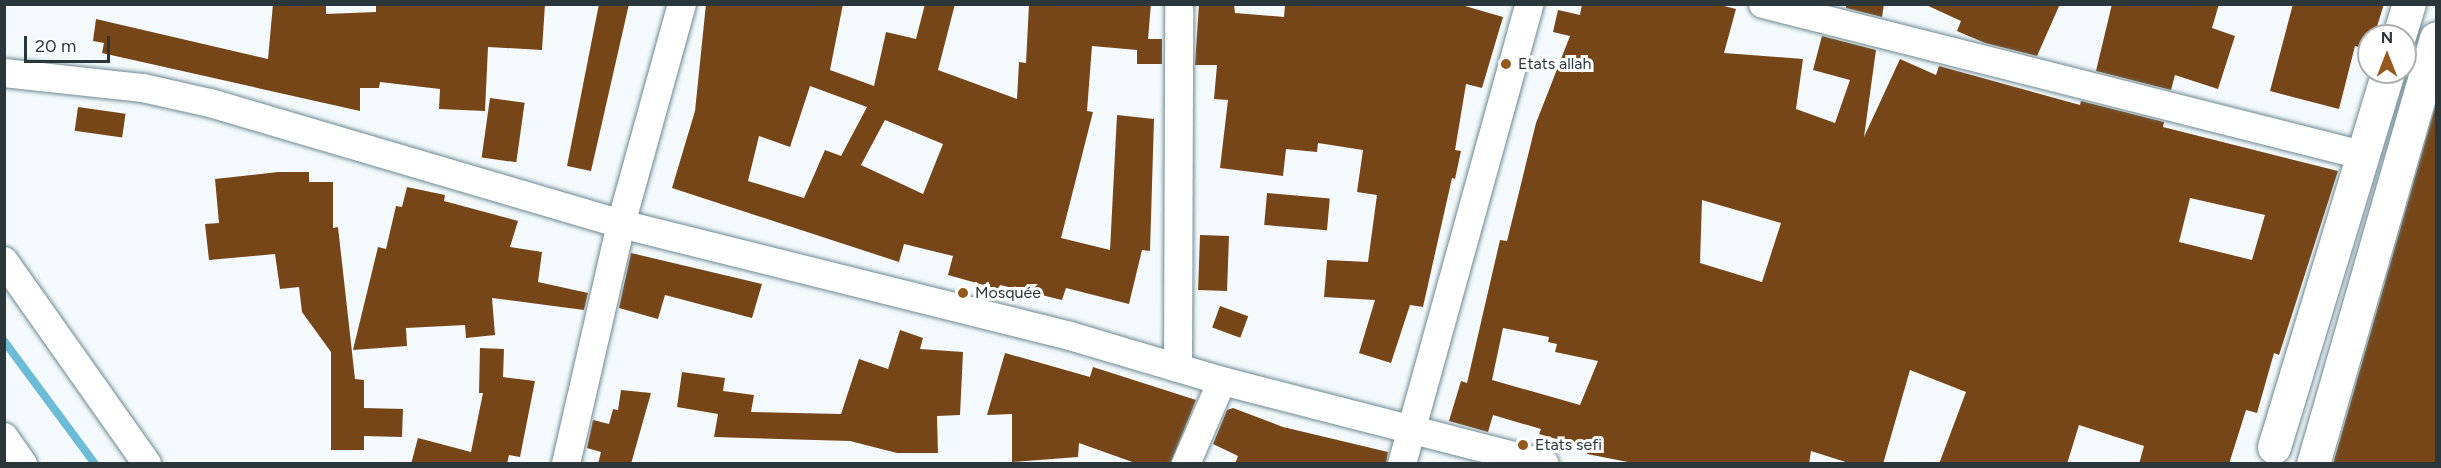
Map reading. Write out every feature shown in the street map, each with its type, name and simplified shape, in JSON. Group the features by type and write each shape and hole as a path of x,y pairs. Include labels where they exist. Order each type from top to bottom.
{"main road":[{"path":"2403,24 2409,4"},
{"path":"2313,464 2436,38"},
{"path":"2274,447 2384,84"}],"street":[{"path":"566,464 621,224 682,4"},
{"path":"1178,368 1179,4"},
{"path":"1402,464 1530,4"},
{"path":"1763,4 2362,155"},
{"path":"4,73 167,93 621,224 1070,336 1222,381 1545,464"},
{"path":"4,261 147,464"},
{"path":"1186,464 1222,381"},
{"path":"4,437 23,464"}],"building":[{"path":"273,4 326,4 326,14 376,12 376,4 545,4 542,50 488,47 485,111 439,109 440,89 380,82 379,88 360,88 360,111 102,53 104,43 93,41 96,19 268,59"},
{"path":"599,4 629,4 591,171 567,166"},
{"path":"706,4 843,4 830,70 874,86 886,32 916,39 925,4 955,4 938,70 1017,99 1019,62 1026,63 1029,4 1151,4 1148,39 1162,39 1162,64 1137,64 1137,50 1092,46 1087,111 1093,112 1061,238 1110,250 1117,115 1154,119 1150,251 1142,250 1129,304 1066,288 1062,300 1000,285 998,289 948,275 953,256 904,244 899,262 672,188 695,111","holes":["810,86 867,107 841,156 825,150 804,198 748,181 759,136 790,147","885,120 943,144 923,194 861,165"]},
{"path":"1199,4 1234,4 1235,13 1284,17 1285,5 1458,4 1503,17 1482,88 1466,84 1455,150 1461,151 1455,179 1452,178 1423,307 1410,305 1391,363 1359,353 1375,300 1324,297 1327,260 1368,262 1377,195 1357,192 1363,150 1318,143 1317,152 1286,149 1283,176 1220,168 1228,100 1214,99 1217,65 1195,65"},
{"path":"1582,4 1716,4 1736,9 1724,53 1803,59 1796,109 1835,123 1850,80 1813,70 1822,36 1876,50 1864,137 1900,59 1936,75 1939,66 2080,105 2081,101 2164,122 2163,127 2338,171 2279,355 2274,353 2257,413 2246,410 2229,464 2139,464 2144,446 2079,425 2067,464 1939,464 1966,392 1910,370 1883,464 1852,464 1811,451 1809,464 1638,464 1587,454 1588,448 1539,434 1541,429 1493,415 1488,432 1449,421 1461,381 1467,383 1500,240 1507,241 1536,123 1570,36 1553,32 1558,10 1580,15","holes":["2190,198 2265,215 2252,260 2179,242","1702,200 1781,223 1762,282 1700,263","1503,328 1549,337 1548,342 1557,344 1555,352 1598,361 1580,405 1492,380"]},
{"path":"1846,4 1884,4 1882,17 1846,8"},
{"path":"1924,4 2060,4 2037,56 1985,43 1957,31 1961,21"},
{"path":"2112,4 2219,4 2212,28 2235,36 2218,89 2175,75 2171,90 2096,71"},
{"path":"2293,4 2384,4 2378,24 2357,24 2357,47 2355,46 2339,109 2270,91"},
{"path":"490,98 525,103 516,162 482,157"},
{"path":"2436,104 2436,464 2333,464"},
{"path":"78,107 126,114 122,137 75,131"},
{"path":"278,172 309,172 309,182 333,182 333,228 338,227 355,379 364,380 364,408 403,409 402,437 364,436 364,450 331,450 331,352 302,312 299,287 280,289 275,254 209,260 205,224 219,223 215,179"},
{"path":"407,187 445,195 444,201 518,221 510,247 542,252 538,282 588,293 584,310 492,298 495,335 466,338 465,325 406,328 407,346 353,350 378,247 386,249 396,206 402,207"},
{"path":"1267,193 1330,198 1327,230 1264,225"},
{"path":"1200,235 1229,236 1227,291 1198,290"},
{"path":"631,253 762,284 752,318 665,295 658,319 619,308"},
{"path":"1220,306 1248,316 1240,338 1212,328"},
{"path":"900,330 923,338 920,349 963,352 960,415 937,416 938,453 897,453 850,441 714,437 718,414 677,407 682,372 725,378 723,391 754,395 751,412 841,414 859,359 888,369"},
{"path":"480,348 504,349 503,377 535,381 520,457 509,455 507,464 411,464 418,438 471,452 483,393 479,393"},
{"path":"1005,353 1090,377 1093,367 1196,400 1170,464 1138,464 1079,443 1078,457 1012,462 1012,414 987,415"},
{"path":"621,390 651,393 631,464 598,464 601,452 587,448 593,420 609,424 613,409 618,410"},
{"path":"1233,408 1283,427 1388,452 1386,464 1235,464 1238,456 1213,444 1227,410"}],"waterway":[{"path":"4,341 95,464"}],"place":[{"name":"Etats allah","path":"1506,64"},
{"name":"Mosquée","path":"963,293"},
{"name":"Etats sefi","path":"1523,445"}]}
